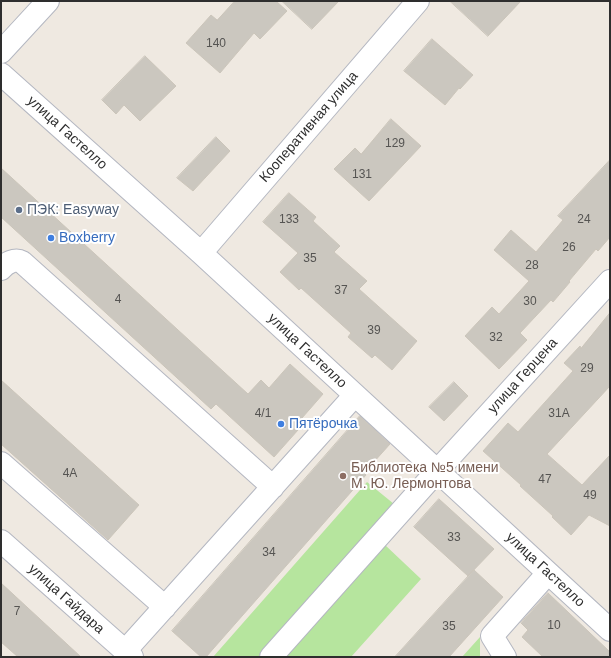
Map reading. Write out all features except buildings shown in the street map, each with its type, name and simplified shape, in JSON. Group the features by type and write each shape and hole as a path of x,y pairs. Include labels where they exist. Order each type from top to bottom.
{"street":[{"path":"1,52 48,1"},
{"name":"Кооперативная улица","path":"201,252 418,1"},
{"name":"улица Гастелло","path":"1,74 201,252 610,630"},
{"path":"2,265 18,260 22,262 273,487"},
{"name":"улица Герцена","path":"271,657 395,531 437,471 610,281"},
{"path":"128,654 165,607 355,395"},
{"path":"1,463 165,607"},
{"name":"улица Гайдара","path":"1,541 128,654"},
{"path":"504,657 492,636 548,573"}],"green space":[{"path":"367,482 394,504 258,657 213,657"},
{"path":"384,544 421,579 351,657 282,657"},
{"path":"480,637 480,657 462,657"}],"place":[{"name":"ПЭК: Easyway","path":"19,210"},
{"name":"Boxberry","path":"51,238"},
{"name":"Пятёрочка","path":"281,424"},
{"name":"Библиотека №5 имени М. Ю. Лермонтова","path":"343,476"}]}
